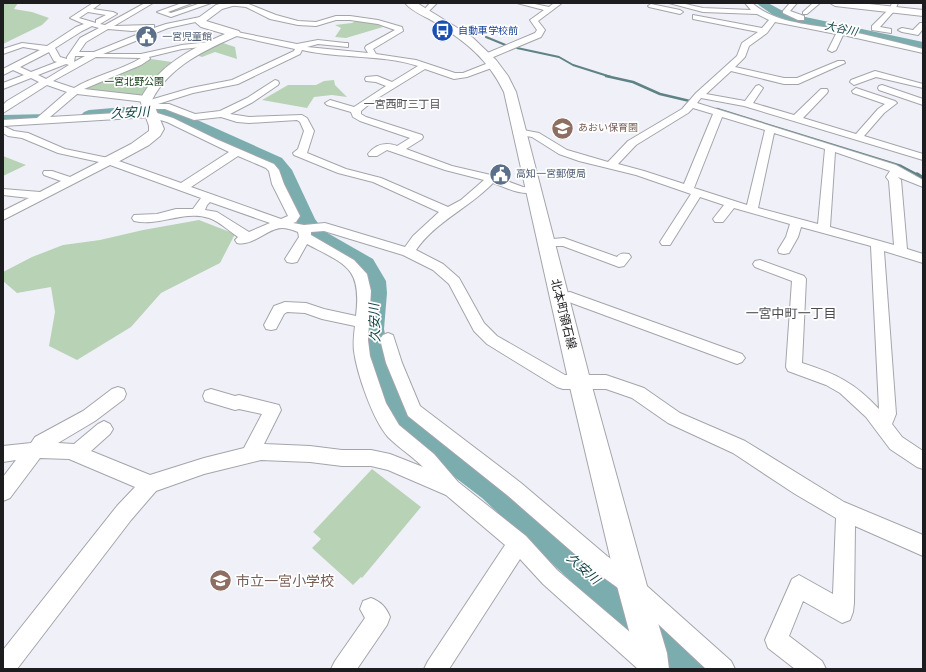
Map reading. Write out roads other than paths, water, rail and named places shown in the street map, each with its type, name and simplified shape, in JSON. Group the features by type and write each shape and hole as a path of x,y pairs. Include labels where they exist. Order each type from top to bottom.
{"main road":[{"path":"835,3 894,6 923,13"},
{"path":"231,4 219,7 200,19 200,23 235,33"},
{"name":"北本町領石線","path":"423,6 468,39 491,60 506,81 510,92 518,132 580,383 653,664"},
{"path":"109,161 154,136 157,130 148,106 168,71 192,52 235,33"}],"street":[{"path":"98,3 74,18 105,28 127,29 166,26"},
{"path":"160,12 189,3"},
{"path":"147,7 170,15 207,3 219,7"},
{"path":"520,3 550,9"},
{"path":"235,33 298,48 324,52 371,52 424,66 450,75 459,76 538,35 541,30 534,20 559,3"},
{"path":"672,3 703,10 758,12"},
{"path":"748,3 758,12 773,19 807,20"},
{"path":"794,3 785,12 841,32 923,51"},
{"path":"807,20 817,3"},
{"path":"3,110 7,101 47,82 70,63 73,54 83,40 147,7 165,4"},
{"path":"231,4 249,6 274,17 298,23 315,25 336,18 371,19 386,25 394,25 400,30 371,52"},
{"path":"656,6 680,12"},
{"path":"888,31 875,28 894,6"},
{"path":"147,7 160,15 188,21"},
{"path":"3,72 48,48 75,31 92,25 113,14 86,10"},
{"path":"703,10 696,17 764,30"},
{"path":"3,86 31,75 95,55 116,45 166,26 200,19"},
{"path":"611,165 632,143 685,111 741,57 745,45 764,30 773,19"},
{"path":"902,30 915,33 923,25"},
{"path":"832,50 841,32"},
{"path":"143,56 182,47 209,44"},
{"path":"3,52 22,45 48,48 52,50 57,59 70,63"},
{"path":"148,106 191,91 235,82 297,52 298,48"},
{"path":"73,54 143,56 180,61"},
{"path":"19,134 39,122 75,91 97,79 137,65 146,59 143,56"},
{"path":"729,68 784,82 798,81 841,63"},
{"path":"356,110 370,99 424,66"},
{"path":"14,67 47,82 75,91 148,106 170,120 212,141 238,150 264,162 274,170 278,184 294,216 292,219 245,239 213,214 173,211 158,218 138,218"},
{"path":"858,137 882,111 892,103 855,87 875,74 922,85"},
{"path":"369,79 377,80 392,86"},
{"path":"3,123 39,122 148,106 166,106 194,117 222,114 250,100 275,83"},
{"path":"909,97 922,85"},
{"path":"747,104 759,88"},
{"path":"882,88 923,102"},
{"path":"796,119 824,91"},
{"path":"694,101 729,99 923,157"},
{"path":"694,101 719,112 892,167 923,184"},
{"path":"330,103 356,110"},
{"path":"249,120 262,109"},
{"path":"356,110 356,115 363,119 418,137 398,150"},
{"path":"3,117 102,111"},
{"path":"666,242 693,191 719,112"},
{"path":"222,114 237,119 249,120 299,117 304,120 309,131 303,151 298,153 342,171 377,180 449,212"},
{"path":"752,210 770,128"},
{"path":"3,129 12,134 19,134 62,151 109,161 208,198 281,223 305,233 344,260 359,274 364,284 361,350 363,361 385,419 398,435 427,460 453,489 520,543 550,577 653,664"},
{"path":"518,132 535,135 573,156 611,165 731,204 877,244 923,259"},
{"path":"373,154 386,146 449,168 491,179 522,190 532,190"},
{"path":"824,229 830,147"},
{"path":"182,188 238,150"},
{"path":"3,216 41,196 57,191 70,181 109,161"},
{"path":"896,170 892,177 896,180 901,252"},
{"path":"48,173 70,181"},
{"path":"408,252 418,239 443,215 465,202 482,189 491,179"},
{"path":"3,192 41,196"},
{"path":"199,213 202,201 208,198"},
{"path":"719,219 731,204"},
{"path":"784,250 792,237 797,222"},
{"path":"292,259 305,233 325,227 408,252 438,268 454,281 478,327 497,344 562,382 606,382 616,384 632,391 674,418 739,447 802,488 846,512 923,546"},
{"path":"546,243 564,242 619,263 624,257"},
{"path":"877,244 888,414 883,425"},
{"path":"344,260 340,265 350,276 354,284"},
{"path":"760,264 799,279 794,367 833,380 873,412 896,443 923,460"},
{"path":"559,298 570,297 737,358"},
{"path":"271,325 279,310 285,307 298,306 322,314 340,316 362,323"},
{"path":"388,339 394,363 414,411 514,489 600,563 632,586 724,669"},
{"path":"3,492 41,443 89,416 118,394"},
{"path":"211,396 235,403 239,402 274,410 254,448 253,454"},
{"path":"76,454 104,429"},
{"path":"3,454 37,450 70,451 150,484"},
{"path":"3,668 124,512 150,484 204,466 261,452 310,454 342,458 371,458 390,462 453,489"},
{"path":"814,669 776,640 799,586 842,612 846,512"},
{"path":"436,669 505,562 520,543"},
{"path":"343,669 379,617 371,610"}],"waterway":[{"name":"大谷川","path":"761,3 786,16 923,46"},
{"path":"486,37 508,46"},
{"path":"517,48 559,57 573,65 611,77"},
{"path":"606,76 633,82 660,94 694,102"},
{"path":"717,109 901,166 918,175"},
{"name":"久安川","path":"89,115 137,111 170,113 276,162 283,170 306,221 317,235 366,264 375,281 376,293 372,329 376,349 389,391 400,416 416,431 493,488 603,588 696,669"},
{"name":"久安川","path":"3,120 49,119"},
{"path":"917,174 923,178"}],"place":[{"name":"自動車学校前","path":"442,31"},
{"name":"一宮児童館","path":"146,37"},
{"name":"あおい保育園","path":"563,128"},
{"name":"高知一宮郵便局","path":"501,174"},
{"name":"市立一宮小学校","path":"221,581"}],"district":[{"name":"一宮西町三丁目","path":"402,104"},
{"name":"一宮中町一丁目","path":"791,314"}],"park label":[{"name":"一宮北野公園","path":"134,82"}]}
